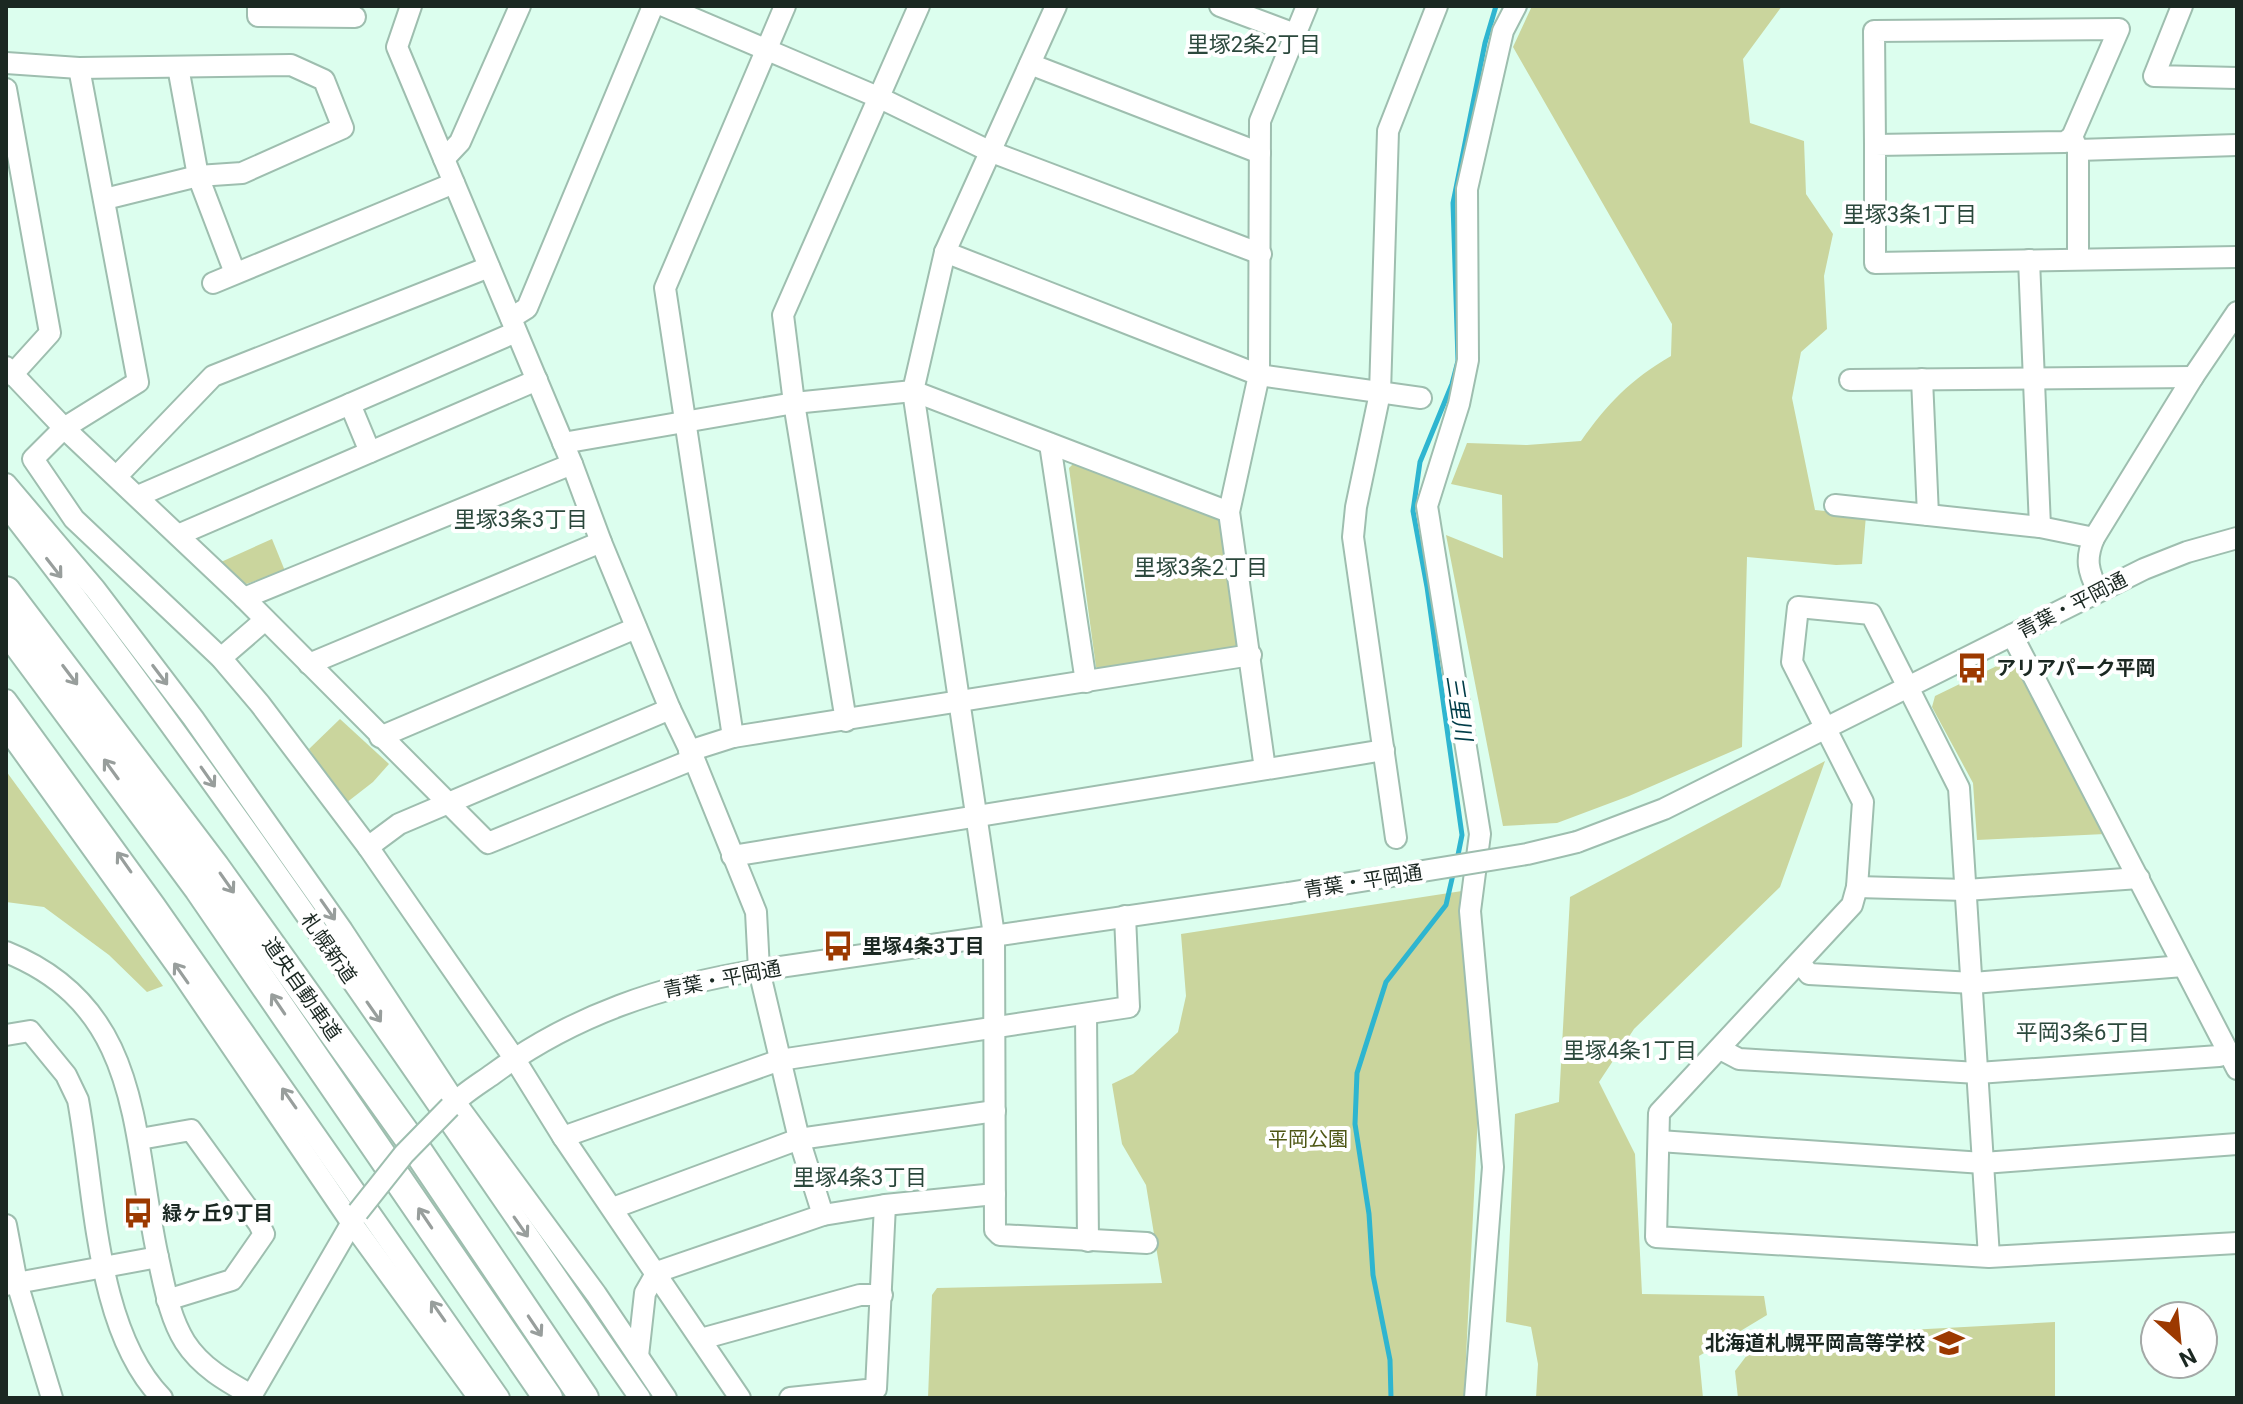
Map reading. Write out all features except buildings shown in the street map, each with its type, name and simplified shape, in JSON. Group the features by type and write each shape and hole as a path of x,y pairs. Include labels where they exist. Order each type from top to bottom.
{"highway":[{"name":"道央自動車道","path":"6,591 215,867 415,1147 584,1398"},
{"name":"道央自動車道","path":"6,628 199,889 548,1398"}],"street":[{"path":"258,6 258,16 355,17"},
{"path":"411,6 397,47 756,912 759,970 799,1139 823,1215"},
{"path":"444,159 460,142 520,6"},
{"path":"138,496 350,404 514,325 527,308 653,6"},
{"path":"664,6 880,98 989,151 1261,254"},
{"path":"733,737 665,288 785,6"},
{"path":"846,721 794,403 783,315 919,6"},
{"path":"1056,6 945,252 913,391 994,935 995,1230 1000,1235 1147,1243"},
{"path":"1220,6 1295,34"},
{"path":"1265,769 1229,512 1259,375 1260,121 1307,6"},
{"path":"1396,838 1353,537 1356,507 1380,393 1388,131 1437,6"},
{"path":"1475,1398 1493,1167 1470,911 1480,834 1427,506 1459,404 1468,360 1467,189 1503,31 1516,6"},
{"path":"2182,6 2154,76 2237,78"},
{"path":"2078,259 2075,144 2119,29 1874,31 1875,263 2237,257"},
{"path":"6,63 79,68 291,65 324,80 343,128 242,173 198,176 105,199"},
{"path":"1030,64 1260,153"},
{"path":"178,67 198,176 235,273"},
{"path":"79,68 138,382 64,428 33,459 74,519 221,658 260,704 368,847 514,1058 563,1137 740,1398"},
{"path":"6,89 50,333 9,371 64,428 244,598 488,843 733,737 1251,655"},
{"path":"1875,145 2065,142 2237,145"},
{"path":"213,283 454,183"},
{"path":"945,252 1259,375 1421,398"},
{"path":"2029,260 2040,527"},
{"path":"117,476 213,376 489,267"},
{"path":"2098,591 2088,570 2088,552 2094,538 2193,377 2237,312"},
{"path":"1850,380 2193,377"},
{"path":"1922,379 1928,515"},
{"path":"178,535 537,380"},
{"path":"563,443 794,403 913,391 1229,512"},
{"path":"350,404 370,452"},
{"path":"1050,444 1086,682"},
{"path":"244,598 572,464"},
{"path":"6,484 95,589 193,718 342,930 452,1105 596,1294 666,1398"},
{"path":"1835,505 2040,527 2094,538"},
{"name":"札幌新道","path":"6,506 172,726 640,1398"},
{"name":"青葉・平岡通","path":"250,1397 355,1217 404,1154 452,1105 514,1058 570,1026 621,1003 693,982 759,970 1288,893 1527,854 1577,842 1638,821 2098,591 2187,552 2237,538"},
{"path":"309,664 601,542"},
{"path":"1989,1257 1959,788 1871,614 1798,607 1792,662 1863,802 1857,887 1852,905 1659,1113 1656,1237 1989,1257 2237,1243"},
{"path":"221,658 265,620"},
{"path":"380,737 636,628"},
{"path":"2012,635 2233,1061"},
{"path":"6,700 146,892 499,1398"},
{"path":"368,847 399,824 670,709"},
{"path":"6,728 355,1217 479,1398"},
{"path":"732,856 1384,750"},
{"path":"1857,887 1966,890 2139,878"},
{"path":"563,1137 780,1060 1129,1007 1125,916"},
{"path":"6,952 25,960 65,986 98,1022 122,1069 140,1139 167,1300 186,1344 207,1367 250,1397"},
{"path":"1800,963 1809,974 1973,983 2183,966"},
{"path":"1086,1014 1088,1241"},
{"path":"6,1035 30,1031 66,1075 78,1100 103,1267 124,1339 162,1398"},
{"path":"1720,1049 1739,1059 1978,1073 2219,1056 2233,1061"},
{"path":"613,1208 799,1139 995,1111"},
{"path":"140,1139 191,1130 264,1234 232,1280 167,1300"},
{"path":"1659,1141 1983,1163 2237,1144"},
{"path":"638,1356 645,1293 657,1272 823,1215 885,1205 995,1194"},
{"path":"790,1398 876,1389 885,1205"},
{"path":"6,1225 11,1284 52,1398"},
{"path":"11,1284 158,1257"},
{"path":"701,1339 860,1295 882,1295"}],"green space":[{"path":"1532,6 1782,6 1743,59 1750,123 1804,141 1806,194 1833,234 1824,276 1827,329 1801,352 1792,398 1815,510 1866,515 1862,564 1836,565 1747,557 1742,747 1557,823 1503,826 1446,535 1503,558 1502,495 1451,484 1467,443 1527,445 1581,441 1621,393 1671,356 1672,324 1513,47"},
{"path":"1074,463 1227,521 1243,646 1101,670 1096,667 1069,468"},
{"path":"272,539 285,571 243,585 221,562"},
{"path":"2009,660 2017,663 2105,834 1977,840 1973,783 1932,707 1935,696"},
{"path":"340,719 389,764 373,782 346,803 309,749"},
{"path":"1825,761 1780,887 1634,1029 1599,1082 1635,1154 1642,1294 1764,1296 1767,1315 1699,1356 1703,1398 1536,1398 1538,1364 1531,1327 1506,1322 1515,1114 1559,1102 1570,897"},
{"path":"6,771 163,986 147,992 109,955 44,907 6,902"},
{"name":"平岡公園","path":"1462,891 1479,1094 1464,1398 928,1398 932,1295 937,1288 1162,1283 1146,1185 1122,1144 1112,1084 1133,1074 1178,1032 1186,996 1181,934"},
{"path":"2055,1322 2055,1398 1738,1398 1735,1371 1760,1338"}],"waterway":[{"name":"三里川","path":"1457,860 1462,835 1427,587 1413,511 1420,462 1452,384 1458,361 1453,203 1485,43 1496,6"},
{"name":"三里川","path":"1391,1398 1390,1360 1373,1275 1369,1214 1355,1124 1357,1073 1386,982 1446,905 1454,870"}],"place":[{"name":"アリアパーク平岡","path":"1972,668"},
{"name":"里塚4条3丁目","path":"838,946"},
{"name":"緑ヶ丘9丁目","path":"138,1213"},
{"name":"北海道札幌平岡高等学校","path":"1949,1343"}],"district":[{"name":"里塚2条2丁目","path":"1254,44"},
{"name":"里塚3条1丁目","path":"1910,214"},
{"name":"里塚3条3丁目","path":"521,519"},
{"name":"里塚3条2丁目","path":"1201,567"},
{"name":"平岡3条6丁目","path":"2083,1032"},
{"name":"里塚4条1丁目","path":"1630,1050"},
{"name":"里塚4条3丁目","path":"860,1177"}]}
